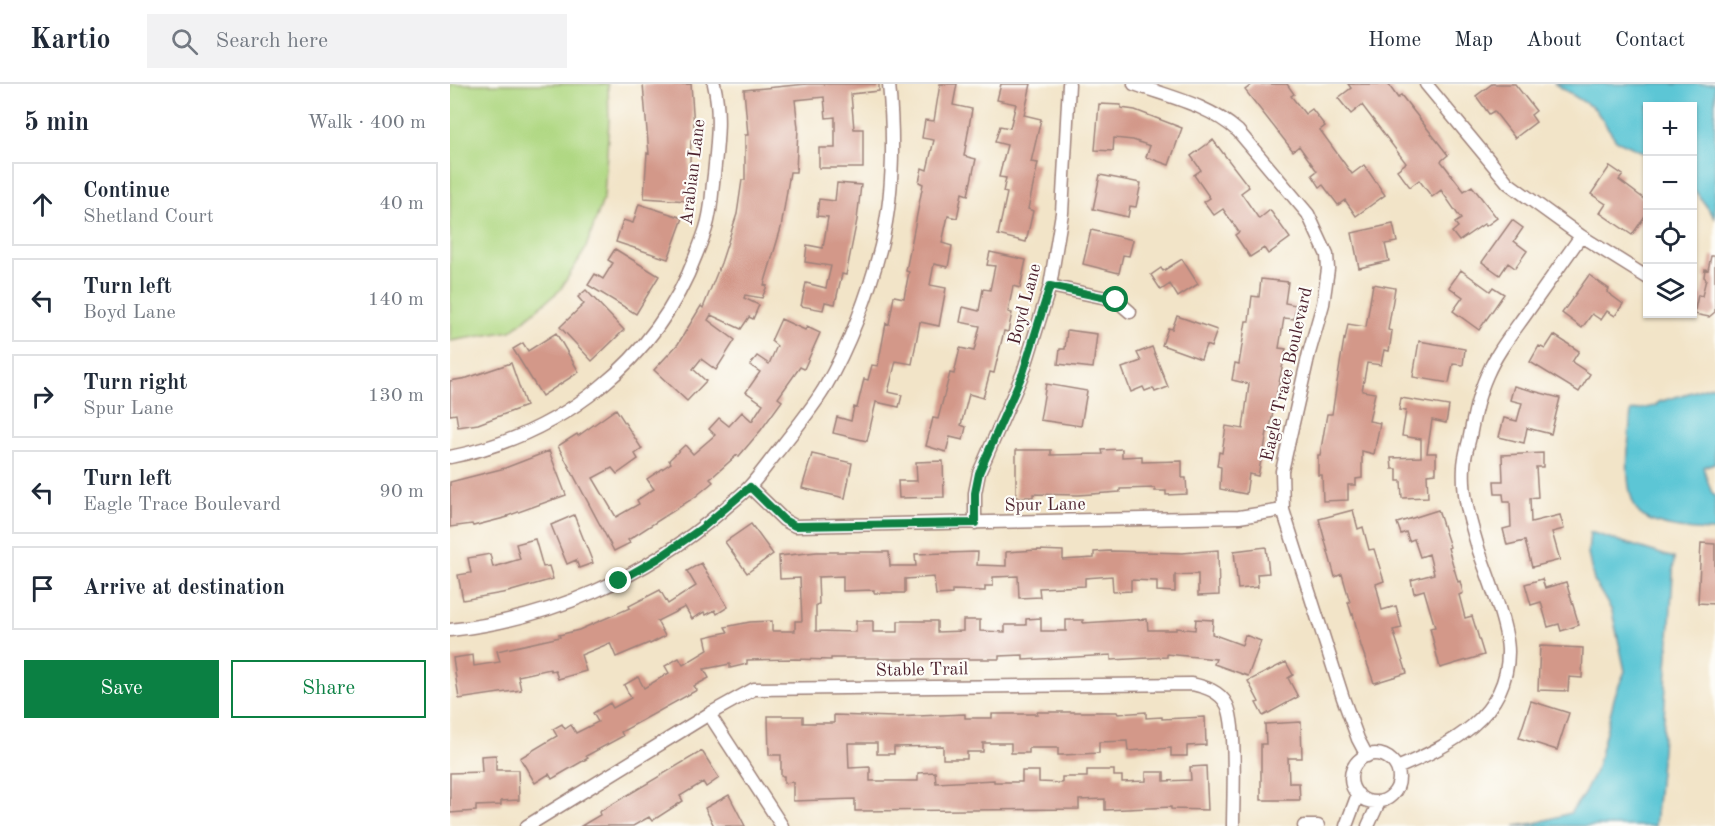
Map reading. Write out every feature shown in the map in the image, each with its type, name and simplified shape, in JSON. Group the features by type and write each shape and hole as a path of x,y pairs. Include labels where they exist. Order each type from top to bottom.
{"street":[{"name":"Arabian Lane","path":"450,458 478,452 506,442 546,423 573,406 600,388 645,345 662,321 688,277 709,217 719,131 714,84"},
{"path":"450,630 484,627 567,603 619,581 659,558 702,528 750,487 824,389 866,296 881,245 890,191 892,124 889,84"},
{"name":"Boyd Lane","path":"975,523 975,493 979,473 1023,373 1050,286 1062,213 1069,84"},
{"name":"Eagle Trace Boulevard","path":"1134,84 1188,102 1225,119 1238,131 1308,214 1328,255 1323,304 1281,471 1283,510 1343,698 1366,756"},
{"path":"1426,84 1508,183 1581,236 1643,275"},
{"path":"1397,768 1455,739 1478,722 1495,702 1504,678 1508,651 1504,630 1463,493 1464,465 1478,396 1487,374 1500,351 1581,236"},
{"path":"1050,286 1116,300 1130,312"},
{"name":"Spur Lane","path":"750,487 784,520 795,526 1239,517 1283,510"},
{"name":"Stable Trail","path":"527,826 709,714 754,689 1180,684 1210,688 1226,703 1232,721 1233,826"},
{"path":"709,714 782,826"},
{"path":"1381,755 1393,762 1397,768 1399,775 1396,789 1386,799 1379,802 1364,799 1353,788 1352,773 1355,765 1366,756 1381,755"},
{"path":"1346,826 1358,794"},
{"path":"1368,826 1379,802"},
{"path":"1304,826 1318,826"}],"green space":[{"path":"450,84 608,84 609,121 604,197 585,250 560,290 511,331 450,341"}],"water":[{"path":"1555,84 1715,84 1715,218 1697,193 1697,102 1643,102 1643,152 1616,140 1595,109"},
{"path":"1715,385 1715,463 1703,467 1715,497 1715,531 1653,522 1639,513 1630,491 1627,464 1631,411 1655,406 1659,402"},
{"path":"1590,532 1674,558 1655,826 1515,826 1536,823 1570,813 1584,794 1597,767 1615,695 1625,671 1612,611 1594,581 1588,554"}],"building":[{"path":"643,84 691,84 695,141 691,141 688,201 644,198 647,153 649,154"},
{"path":"807,84 879,84 879,91 851,94 854,129 863,129 863,168 819,168 819,148 835,148 835,117 826,118 824,97 795,100 798,128 796,172 790,172 781,228 764,285 767,286 762,298 745,295 744,298 759,305 753,319 749,317 741,329 711,315 708,320 735,340 716,370 701,359 693,369 706,381 687,401 654,370 678,344 701,306 703,308 737,214 742,180 745,180 745,135 748,135 744,90"},
{"path":"940,84 957,84 953,105 972,109 964,156 976,159 968,195 962,193 957,218 948,216 942,243 952,246 948,267 934,264 930,285 946,288 939,326 920,322 912,364 896,361 888,392 902,395 899,407 876,402 867,441 833,433 837,417 851,421 854,407 857,408 864,379 868,380 872,365 878,366 894,296 904,298 909,272 906,271 923,184 919,182 922,168 927,170 934,140 922,138 925,120 934,121"},
{"path":"1001,84 1031,84 1024,115 1041,119 1031,162 1038,163 1028,209 1033,211 1026,242 998,235 1007,193 1003,192 1006,178 999,177 1007,145 995,142 1000,126 1010,128 1016,104 997,100"},
{"path":"1253,84 1287,84 1294,94 1291,96 1305,114 1312,109 1325,126 1320,130 1352,174 1364,165 1385,195 1356,216 1345,200 1338,205 1323,185 1320,187 1312,175 1317,171 1299,146 1293,151 1245,90"},
{"path":"1348,84 1388,84 1398,98 1401,95 1448,155 1441,161 1464,191 1472,186 1497,218 1459,241 1452,232 1458,227 1455,223 1461,219 1441,190 1432,197 1419,180 1410,187 1397,170 1406,163 1362,105 1351,114 1338,98 1351,88"},
{"path":"1492,84 1515,84 1536,111 1531,115 1536,122 1515,138 1494,111 1489,114 1476,96"},
{"path":"1099,104 1121,105 1121,108 1135,110 1182,128 1169,165 1146,157 1150,146 1133,140 1114,138 1113,151 1095,150"},
{"path":"1213,140 1249,187 1241,193 1259,219 1270,210 1290,238 1268,254 1264,248 1250,257 1235,235 1239,232 1223,209 1214,215 1204,202 1210,198 1194,175 1201,170 1191,156"},
{"path":"1610,166 1623,175 1619,180 1643,198 1643,219 1632,235 1600,213 1606,204 1591,194"},
{"path":"1100,175 1141,183 1136,207 1130,206 1128,217 1093,209"},
{"path":"837,183 861,185 857,220 846,275 842,274 835,304 825,302 823,310 801,306 806,283 826,288 831,266 805,262 807,245 823,248 828,217 817,216 819,199 835,201"},
{"path":"639,204 683,218 668,259 616,242 623,220 633,223"},
{"path":"1512,220 1523,228 1514,241 1527,251 1515,268 1508,263 1500,275 1482,262"},
{"path":"1393,224 1397,242 1385,244 1389,261 1359,268 1352,233"},
{"path":"1091,230 1133,240 1129,256 1123,255 1119,273 1083,264"},
{"path":"615,249 659,276 636,314 588,285 595,274 603,279 613,263 608,260"},
{"path":"990,252 1026,260 1020,288 1013,286 1008,312 1012,313 1008,332 1004,331 994,373 990,372 983,398 969,394 961,425 966,427 963,440 950,437 946,452 926,446 933,418 938,419 950,373 954,374 960,348 974,351 980,326 960,322 963,307 979,311 983,289 990,290 995,266 987,265"},
{"path":"1711,256 1715,256 1715,312 1709,317 1697,315 1698,295 1702,296 1706,279 1705,269 1708,270"},
{"path":"1182,259 1198,284 1178,297 1170,284 1161,290 1151,275 1161,268 1163,271"},
{"path":"1461,270 1490,291 1493,287 1504,294 1479,330 1453,311 1463,297 1449,287"},
{"path":"1589,275 1609,289 1607,292 1623,304 1615,316 1607,311 1601,320 1592,314 1582,328 1562,313"},
{"path":"1261,279 1288,282 1285,303 1296,305 1294,319 1284,318 1279,348 1286,349 1269,432 1267,432 1258,476 1249,474 1246,494 1220,489 1221,467 1217,466 1219,452 1222,453 1226,426 1243,429 1249,384 1232,380 1235,363 1239,364 1252,296 1259,297"},
{"path":"1373,284 1395,288 1388,330 1392,331 1389,351 1384,350 1381,365 1367,363 1362,391 1375,393 1369,421 1380,423 1374,454 1362,451 1362,478 1356,479 1356,485 1348,485 1348,500 1323,501 1322,475 1318,475 1318,455 1320,455 1327,414 1332,414 1344,339 1348,324 1366,327"},
{"path":"586,290 624,330 592,361 560,327 584,304 578,297"},
{"path":"1177,316 1217,330 1211,347 1206,345 1201,359 1162,345 1168,328 1172,329"},
{"path":"781,319 805,330 807,327 820,333 804,369 800,367 778,398 782,401 739,456 737,455 710,479 713,482 695,497 628,540 630,543 614,551 558,446 577,434 578,436 616,409 642,449 635,454 638,459 617,474 612,468 593,478 616,517 639,504 637,500 654,489 647,479 671,463 669,460 685,445 693,454 715,435 709,429 719,418 729,426 742,412 752,421 763,404 746,392 760,372 750,365 757,356 769,364 777,346 771,341"},
{"path":"1067,330 1097,334 1093,368 1058,364 1060,349 1065,349"},
{"path":"556,333 579,372 542,396 513,349 523,343 528,351"},
{"path":"1554,335 1579,351 1572,362 1590,374 1579,392 1530,362 1539,346 1545,349"},
{"path":"1419,341 1465,349 1463,365 1453,364 1449,383 1413,377"},
{"path":"1152,347 1168,387 1155,392 1153,388 1145,391 1143,387 1131,392 1122,368 1141,361 1137,353"},
{"path":"511,363 526,406 478,424 458,427 456,414 450,415 450,381 467,378"},
{"path":"1046,384 1087,391 1081,426 1040,420"},
{"path":"1514,386 1560,398 1551,434 1527,428 1524,443 1499,437 1504,418 1517,421 1522,403 1510,400"},
{"path":"1401,398 1449,406 1446,423 1432,420 1427,453 1436,453 1436,473 1427,474 1428,497 1402,498 1401,481 1397,481 1397,469 1392,469 1391,458 1421,457 1421,439 1402,436 1406,411 1399,410"},
{"path":"1122,449 1122,457 1142,456 1142,462 1182,461 1182,478 1186,478 1187,494 1166,495 1166,491 1155,491 1155,488 1120,489 1120,492 1078,495 1033,494 1033,497 1016,497 1016,450 1051,450 1051,455 1103,454 1102,450"},
{"path":"549,451 566,495 508,517 473,526 472,524 450,527 450,482 505,468"},
{"path":"1543,453 1543,467 1536,467 1538,497 1530,498 1531,522 1560,515 1564,529 1552,532 1560,560 1532,567 1525,541 1507,545 1503,529 1511,527 1510,502 1504,502 1503,494 1495,494 1494,481 1503,481 1502,455"},
{"path":"812,454 852,463 845,498 802,488"},
{"path":"943,461 944,497 899,498 898,481 917,481 916,462"},
{"path":"1353,510 1358,529 1363,527 1369,550 1374,549 1384,581 1376,584 1382,610 1396,606 1402,628 1393,630 1407,673 1374,683 1348,602 1350,602 1342,574 1335,577 1319,519"},
{"path":"1438,510 1463,593 1459,595 1465,618 1472,616 1484,655 1440,668 1430,628 1435,627 1424,590 1414,593 1411,580 1434,574 1429,554 1420,557 1414,539 1409,541 1406,532 1401,534 1397,523"},
{"path":"574,515 593,563 579,568 576,560 567,564 551,525"},
{"path":"751,524 773,554 747,573 725,542"},
{"path":"535,539 543,567 549,566 553,579 508,592 463,600 458,575 471,573 468,558 490,554 493,567 520,559 516,544"},
{"path":"1701,543 1715,544 1715,604 1698,603"},
{"path":"1266,547 1269,573 1257,574 1258,587 1238,589 1234,551"},
{"path":"1218,550 1219,595 1198,596 1198,574 1175,575 1175,592 1157,591 1157,581 1131,580 1131,591 1113,592 1112,576 1085,578 1085,586 1039,588 1040,597 1019,598 1018,576 993,577 993,586 985,586 985,591 952,590 952,594 936,595 934,577 905,579 905,593 874,593 874,590 843,591 843,576 818,577 819,604 816,605 816,631 856,632 856,621 873,621 873,632 898,632 898,621 937,621 937,632 963,631 963,620 980,620 980,631 1005,632 1005,625 1026,625 1026,619 1041,618 1041,631 1066,631 1066,620 1083,620 1083,623 1147,619 1148,630 1176,630 1176,628 1195,630 1196,619 1213,620 1212,634 1242,645 1245,635 1261,641 1248,676 1214,664 1216,659 1167,654 1167,657 1111,660 1111,655 1023,660 1023,655 999,656 999,659 747,660 747,664 730,668 730,664 704,669 709,678 694,686 697,690 621,732 623,736 586,756 588,758 552,779 549,774 535,783 520,758 557,736 553,729 562,724 565,729 571,725 576,733 598,722 593,713 610,703 613,708 631,698 624,685 638,677 644,688 669,673 665,666 679,658 683,665 708,650 705,637 728,632 725,627 772,621 772,631 795,631 795,621 802,621 800,578 780,579 779,556 817,552 889,552 890,566 916,566 915,554 978,552 977,565 1006,566 1006,552 1063,551 1063,560 1094,558 1094,552 1182,553"},
{"path":"701,563 728,607 717,614 715,610 706,615 704,612 692,619 685,607 657,621 665,636 650,644 616,657 610,643 581,655 586,671 558,679 555,670 550,669 518,676 521,690 459,699 453,658 473,655 474,666 500,662 497,651 560,637 559,635 579,630 630,608 629,606 660,590 668,604 696,586 687,571"},
{"path":"1542,579 1545,588 1566,582 1579,625 1561,631 1559,624 1548,627 1541,602 1531,605 1525,584"},
{"path":"1540,646 1583,648 1582,678 1569,677 1568,691 1538,690"},
{"path":"1286,662 1293,675 1288,678 1298,697 1263,716 1256,703 1259,702 1248,681"},
{"path":"1531,701 1569,713 1557,750 1519,738"},
{"path":"1037,712 1117,712 1118,714 1146,712 1146,718 1162,717 1162,719 1205,717 1206,745 1187,746 1187,756 1171,756 1171,748 1128,751 1127,741 1099,742 1099,753 1058,755 1058,748 1029,748 1029,753 1011,753 1011,743 983,743 983,752 967,752 967,759 943,759 943,746 894,747 894,754 877,754 877,743 848,743 849,768 870,767 870,781 918,781 918,773 935,772 936,783 994,780 994,782 1022,782 1022,771 1039,771 1039,782 1062,783 1062,777 1087,777 1087,770 1114,770 1114,776 1122,776 1122,782 1146,781 1146,772 1164,772 1164,781 1191,780 1190,767 1206,766 1208,810 1171,809 1171,807 1105,810 1105,799 1079,800 1079,809 855,811 855,799 793,801 793,782 784,783 784,776 781,776 781,755 769,755 768,716 803,716 803,723 834,723 834,715 894,717 965,714 965,718 992,718 992,714 1037,714"},
{"path":"1301,722 1302,758 1288,758 1289,783 1299,783 1300,800 1261,800 1261,744 1266,744 1265,724"},
{"path":"702,751 719,778 706,787 703,782 680,796 683,801 652,821 649,817 633,826 581,826 600,815 599,812"},
{"path":"496,755 496,770 518,770 519,800 501,801 501,805 476,806 476,811 450,813 450,773 482,772 481,756"},
{"path":"729,795 745,826 714,826 705,808"}],"route":[{"path":"619,581 659,558 702,528 750,487 784,520 795,526 975,523 975,493 979,473 1023,373 1050,286 1116,300"}]}
